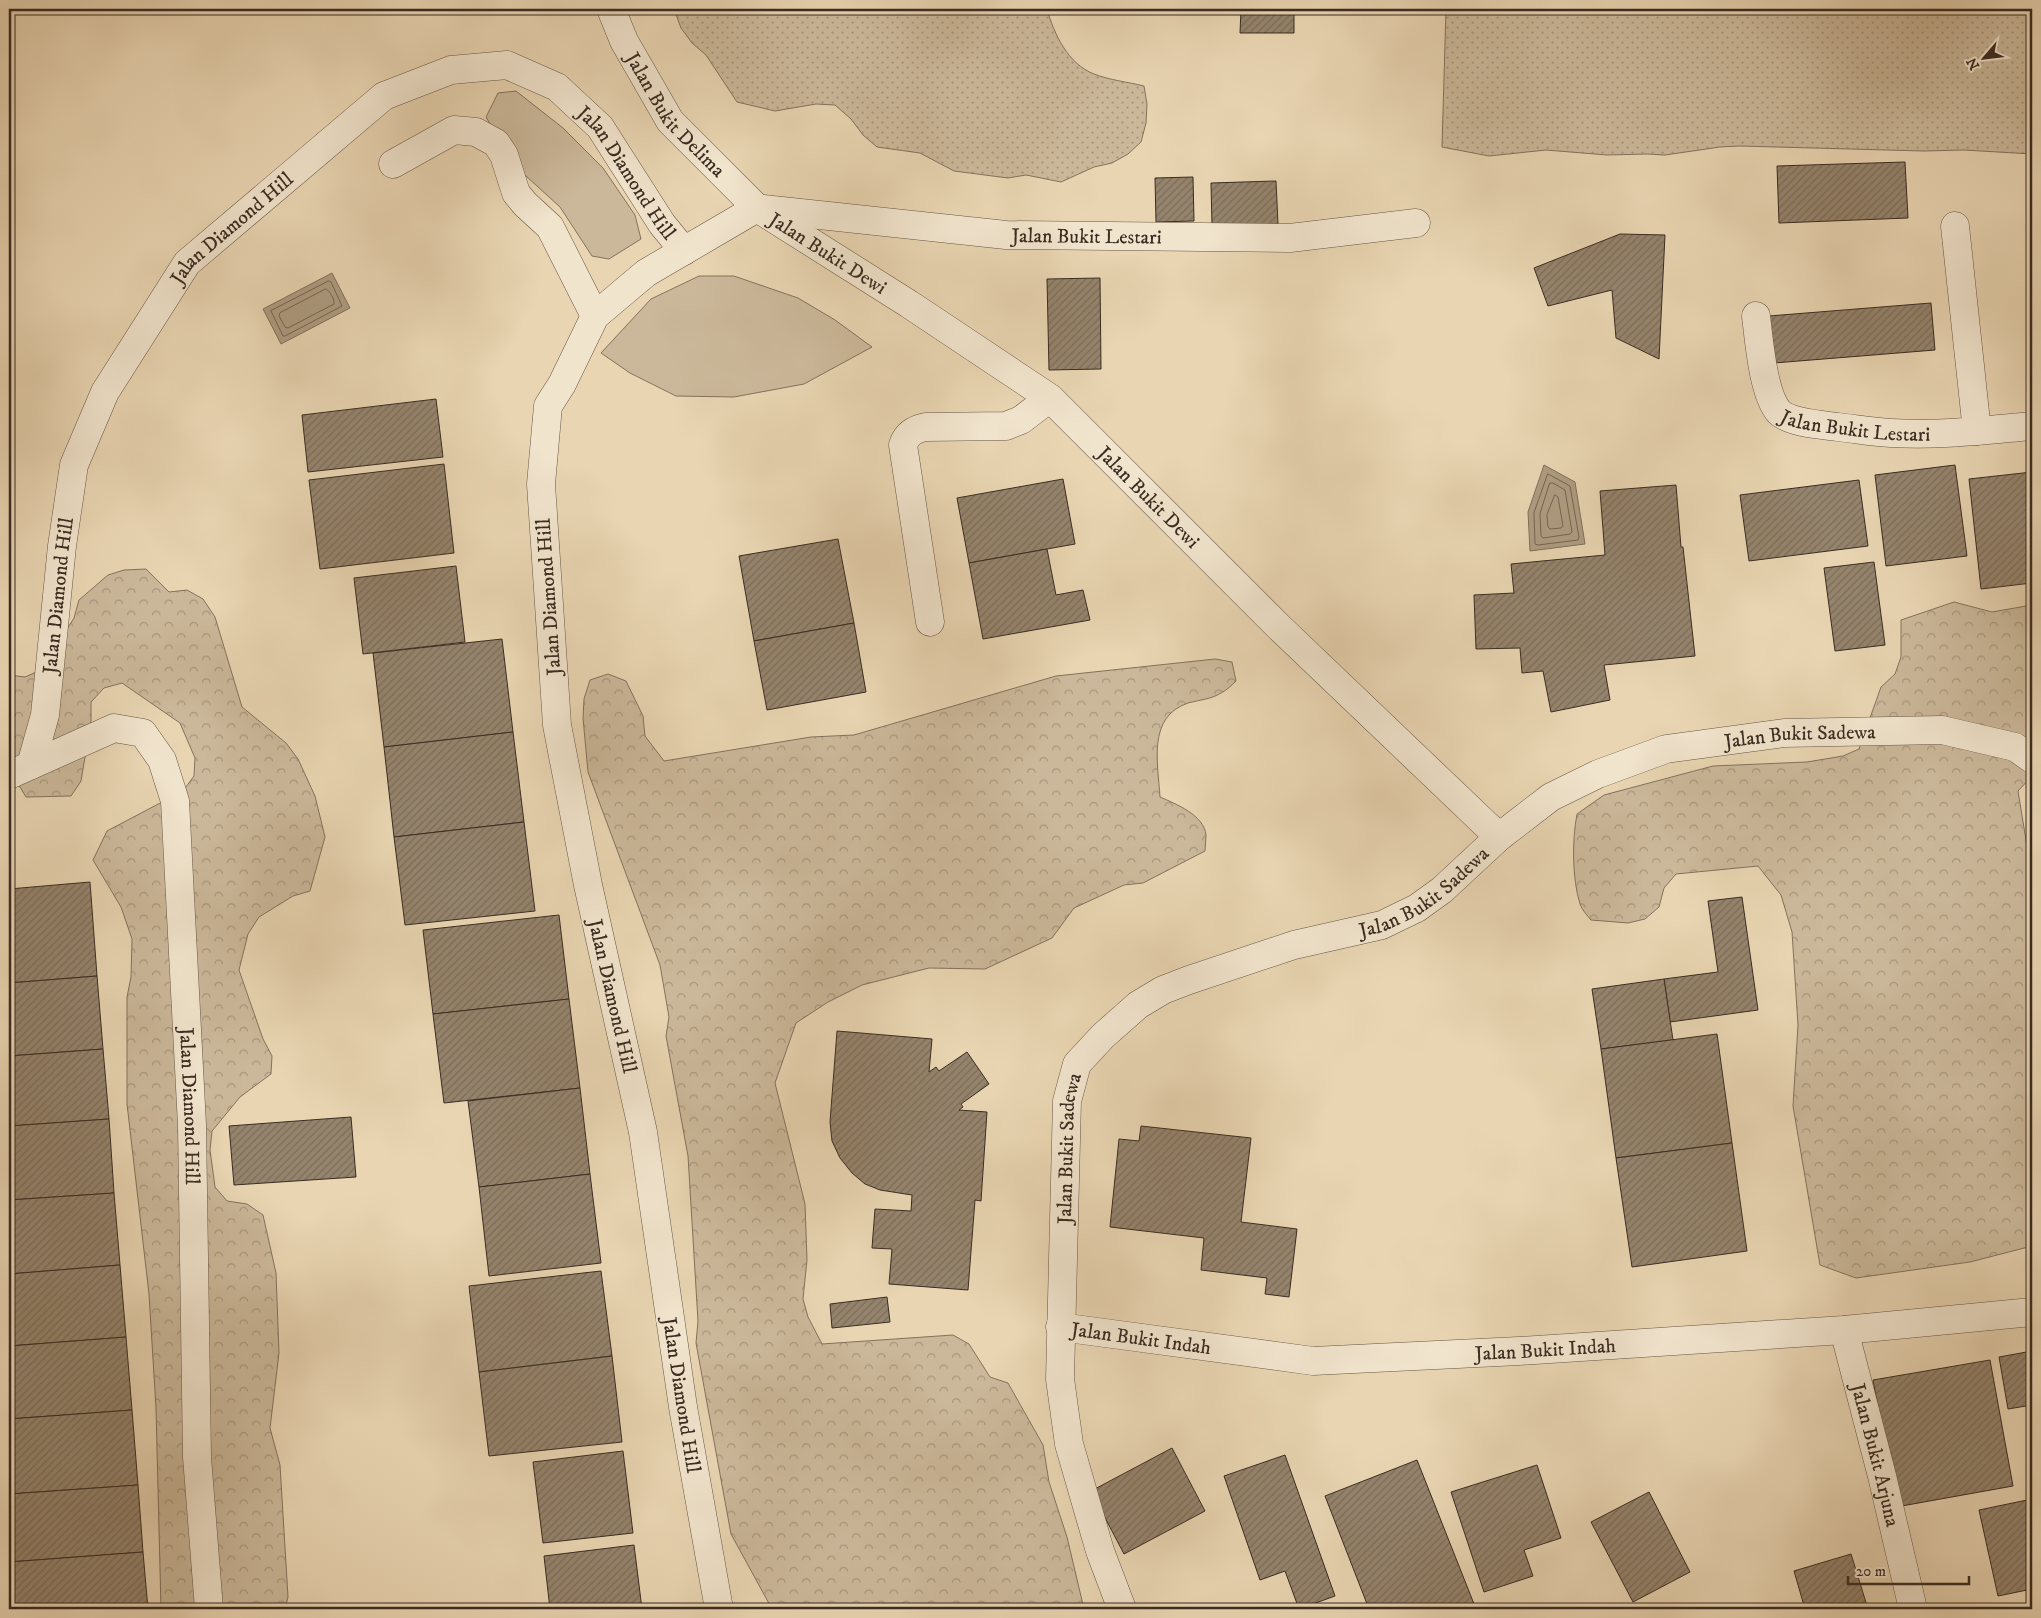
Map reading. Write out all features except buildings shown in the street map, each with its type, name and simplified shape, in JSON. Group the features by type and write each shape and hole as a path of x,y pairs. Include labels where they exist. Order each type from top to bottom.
{"street":[{"name":"Jalan Bukit Delima","path":"611,9 624,41 670,121 756,208"},
{"name":"Jalan Diamond Hill","path":"20,770 45,715 62,546 74,465 105,392 187,264 384,96 451,70 507,66 557,87 600,127 662,224 684,251"},
{"path":"392,164 454,130 476,132 496,143 504,155 516,193 550,227 595,316 646,273 756,208"},
{"name":"Jalan Bukit Lestari","path":"756,208 1006,235 1290,238 1416,223"},
{"name":"Jalan Bukit Dewi","path":"756,208 910,304 1050,398 1279,627 1500,837"},
{"path":"1955,226 1977,431"},
{"name":"Jalan Diamond Hill","path":"595,316 562,384 548,406 541,484 557,725 588,885 643,1132 683,1407 718,1609"},
{"name":"Jalan Bukit Lestari","path":"1756,316 1759,347 1772,402 1781,413 1817,425 1891,433 1977,431 2032,426"},
{"path":"930,622 903,445 905,438 917,428 1006,426 1021,420 1050,398"},
{"name":"Jalan Diamond Hill","path":"20,770 114,728 143,733 162,760 175,801 192,1125 197,1457 209,1609"},
{"name":"Jalan Bukit Sadewa","path":"1122,1609 1100,1551 1069,1444 1060,1379 1067,1101 1077,1064 1104,1036 1138,1005 1163,990 1294,945 1382,924 1417,908 1442,890 1500,837 1551,797 1598,774 1666,749 1784,733 1942,730 2015,747 2032,760"},
{"name":"Jalan Bukit Indah","path":"1060,1326 1312,1361 1519,1351 1844,1330 2032,1312"},
{"name":"Jalan Bukit Arjuna","path":"1844,1330 1882,1476 1913,1609"}],"green space":[{"path":"674,9 1047,9 1063,47 1077,63 1094,74 1144,86 1147,104 1146,123 1141,142 1128,154 1112,163 1094,167 1061,182 1026,175 1008,178 954,171 920,153 877,147 835,105 816,104 775,111 737,102 706,55 692,43 681,28"},
{"path":"1446,9 2032,9 2032,154 1964,150 1924,151 1739,146 1665,155 1607,155 1546,150 1489,156 1442,147"},
{"path":"516,91 563,128 603,168 635,215 641,239 609,259 592,256 560,207 515,166 486,117 498,93"},
{"path":"699,276 734,276 798,298 835,320 872,347 804,384 734,397 676,396 630,373 601,353 651,299"},
{"path":"146,569 169,592 187,590 203,599 215,617 242,707 286,743 298,759 315,796 325,837 310,891 293,896 259,917 248,934 239,970 263,1039 272,1056 271,1074 240,1097 212,1131 210,1150 215,1187 227,1201 247,1204 263,1215 276,1273 279,1353 270,1428 280,1465 288,1597 285,1609 161,1609 156,1408 149,1294 127,1104 127,997 131,977 132,939 121,907 93,860 107,831 183,791 194,776 195,758 180,723 122,683 104,688 91,702 91,721 81,781 71,796 26,797 9,769 9,675 25,677 41,670 74,618 79,600 108,575 124,570"},
{"path":"1954,602 1992,612 2032,605 2032,776 2018,791 2032,877 2032,1246 1970,1262 1856,1278 1820,1265 1793,1106 1798,1025 1792,932 1781,895 1758,866 1676,874 1664,888 1659,907 1645,919 1628,923 1591,920 1581,906 1575,883 1575,824 1577,814 1604,795 1713,766 1807,762 1843,756 1859,749 1881,687 1895,674 1901,657 1901,620"},
{"path":"1215,659 1232,662 1236,681 1217,695 1188,703 1175,710 1166,719 1161,730 1157,756 1160,797 1188,811 1200,822 1206,835 1205,851 1143,883 1124,885 1074,908 1052,938 985,969 929,968 862,985 828,1002 796,1023 775,1083 805,1204 807,1260 803,1299 808,1317 822,1344 953,1335 969,1344 990,1377 1008,1383 1043,1445 1049,1482 1067,1537 1084,1609 772,1609 731,1534 696,1343 698,1321 688,1156 666,1036 669,1017 660,965 588,772 583,718 584,699 590,680 608,674 626,681 643,716 645,736 664,761 811,737 854,735 1056,676"}],"water":[{"path":"332,273 350,308 281,344 263,309"},
{"path":"1544,465 1575,482 1585,544 1530,551 1528,512"}]}
